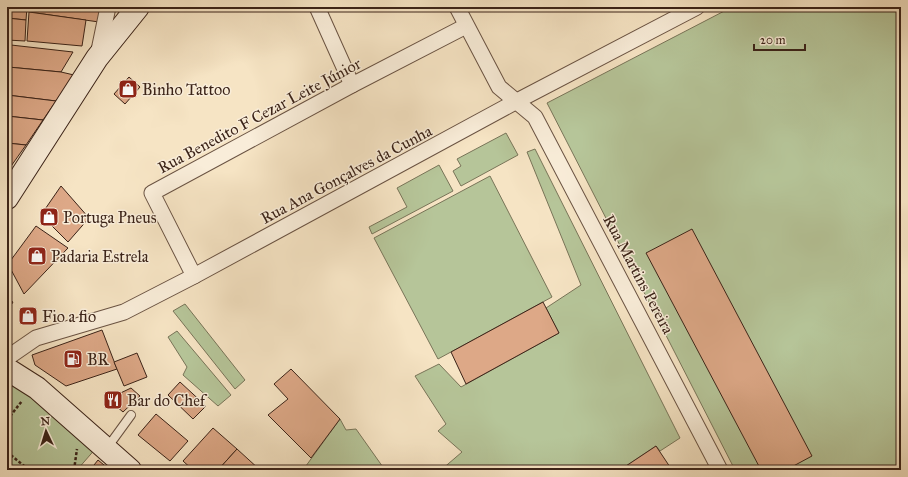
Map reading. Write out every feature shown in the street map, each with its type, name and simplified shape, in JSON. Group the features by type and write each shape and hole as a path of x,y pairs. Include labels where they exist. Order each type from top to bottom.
{"main road":[{"path":"7,198 97,58 138,7"},
{"path":"7,369 37,388 130,470"}],"street":[{"path":"97,58 108,7"},
{"path":"316,7 352,85"},
{"name":"Rua Martins Pereira","path":"457,7 499,87 536,117 720,470"},
{"name":"Rua Ana Gonçalves da Cunha","path":"7,358 36,338 124,312 697,7"},
{"name":"Rua Benedito F Cezar Leite Júnior","path":"194,276 152,192 466,26"}],"lane":[{"path":"106,449 131,416"}],"path":[{"path":"7,420 24,399"},
{"path":"7,452 29,470"}],"green space":[{"path":"732,7 901,7 901,470 735,470 547,103"},
{"path":"506,133 518,155 461,186 453,171 461,166 457,159"},
{"path":"535,149 680,438 660,451 656,446 620,470 441,470 462,452 438,431 446,424 415,376 439,364 461,387 559,333 546,308 581,285 527,152"},
{"path":"439,165 453,191 372,234 369,227 407,207 397,188"},
{"path":"490,176 552,297 438,359 374,238"},
{"path":"185,304 245,380 235,389 173,311"},
{"path":"177,331 231,395 218,406 183,375 187,367 168,337"},
{"path":"7,378 97,447 77,470 7,470"},
{"path":"340,419 346,430 356,429 385,470 303,470"}],"building":[{"path":"7,7 27,7 26,20 7,18"},
{"path":"30,7 100,7 99,22 29,12"},
{"path":"29,12 86,20 82,46 27,41"},
{"path":"7,18 26,20 25,41 7,40"},
{"path":"11,45 73,52 61,72 8,67"},
{"path":"8,67 61,72 74,75 56,101 7,95"},
{"path":"129,77 140,87 125,104 114,94"},
{"path":"7,95 56,101 43,120 7,116"},
{"path":"7,116 43,120 26,145 7,143"},
{"path":"7,143 26,145 9,169 7,169"},
{"path":"61,186 89,218 68,242 41,215"},
{"name":"Padaria Estrela","path":"36,226 68,248 24,294 8,264"},
{"path":"692,229 812,456 786,470 761,470 646,253"},
{"path":"7,299 13,302 7,312"},
{"path":"543,302 559,333 466,384 451,352"},
{"name":"BR","path":"102,330 117,369 66,386 35,365 32,355"},
{"path":"137,353 147,377 124,386 114,362"},
{"path":"291,369 340,419 311,458 268,415 288,399 274,384"},
{"path":"180,382 206,406 193,419 168,395"},
{"path":"131,388 140,396 123,412 108,399"},
{"path":"156,414 188,441 170,461 138,435"},
{"path":"213,428 237,449 218,470 193,470 183,461"},
{"path":"656,446 672,470 620,470"},
{"path":"237,449 260,470 218,470"},
{"path":"98,460 110,470 90,470"}],"place":[{"name":"Binho Tattoo","path":"128,89"},
{"name":"Portuga Pneus","path":"49,217"},
{"name":"Padaria Estrela","path":"37,256"},
{"name":"Fio a fio","path":"28,316"},
{"name":"BR","path":"73,359"},
{"name":"Bar do Chef","path":"113,400"}]}
